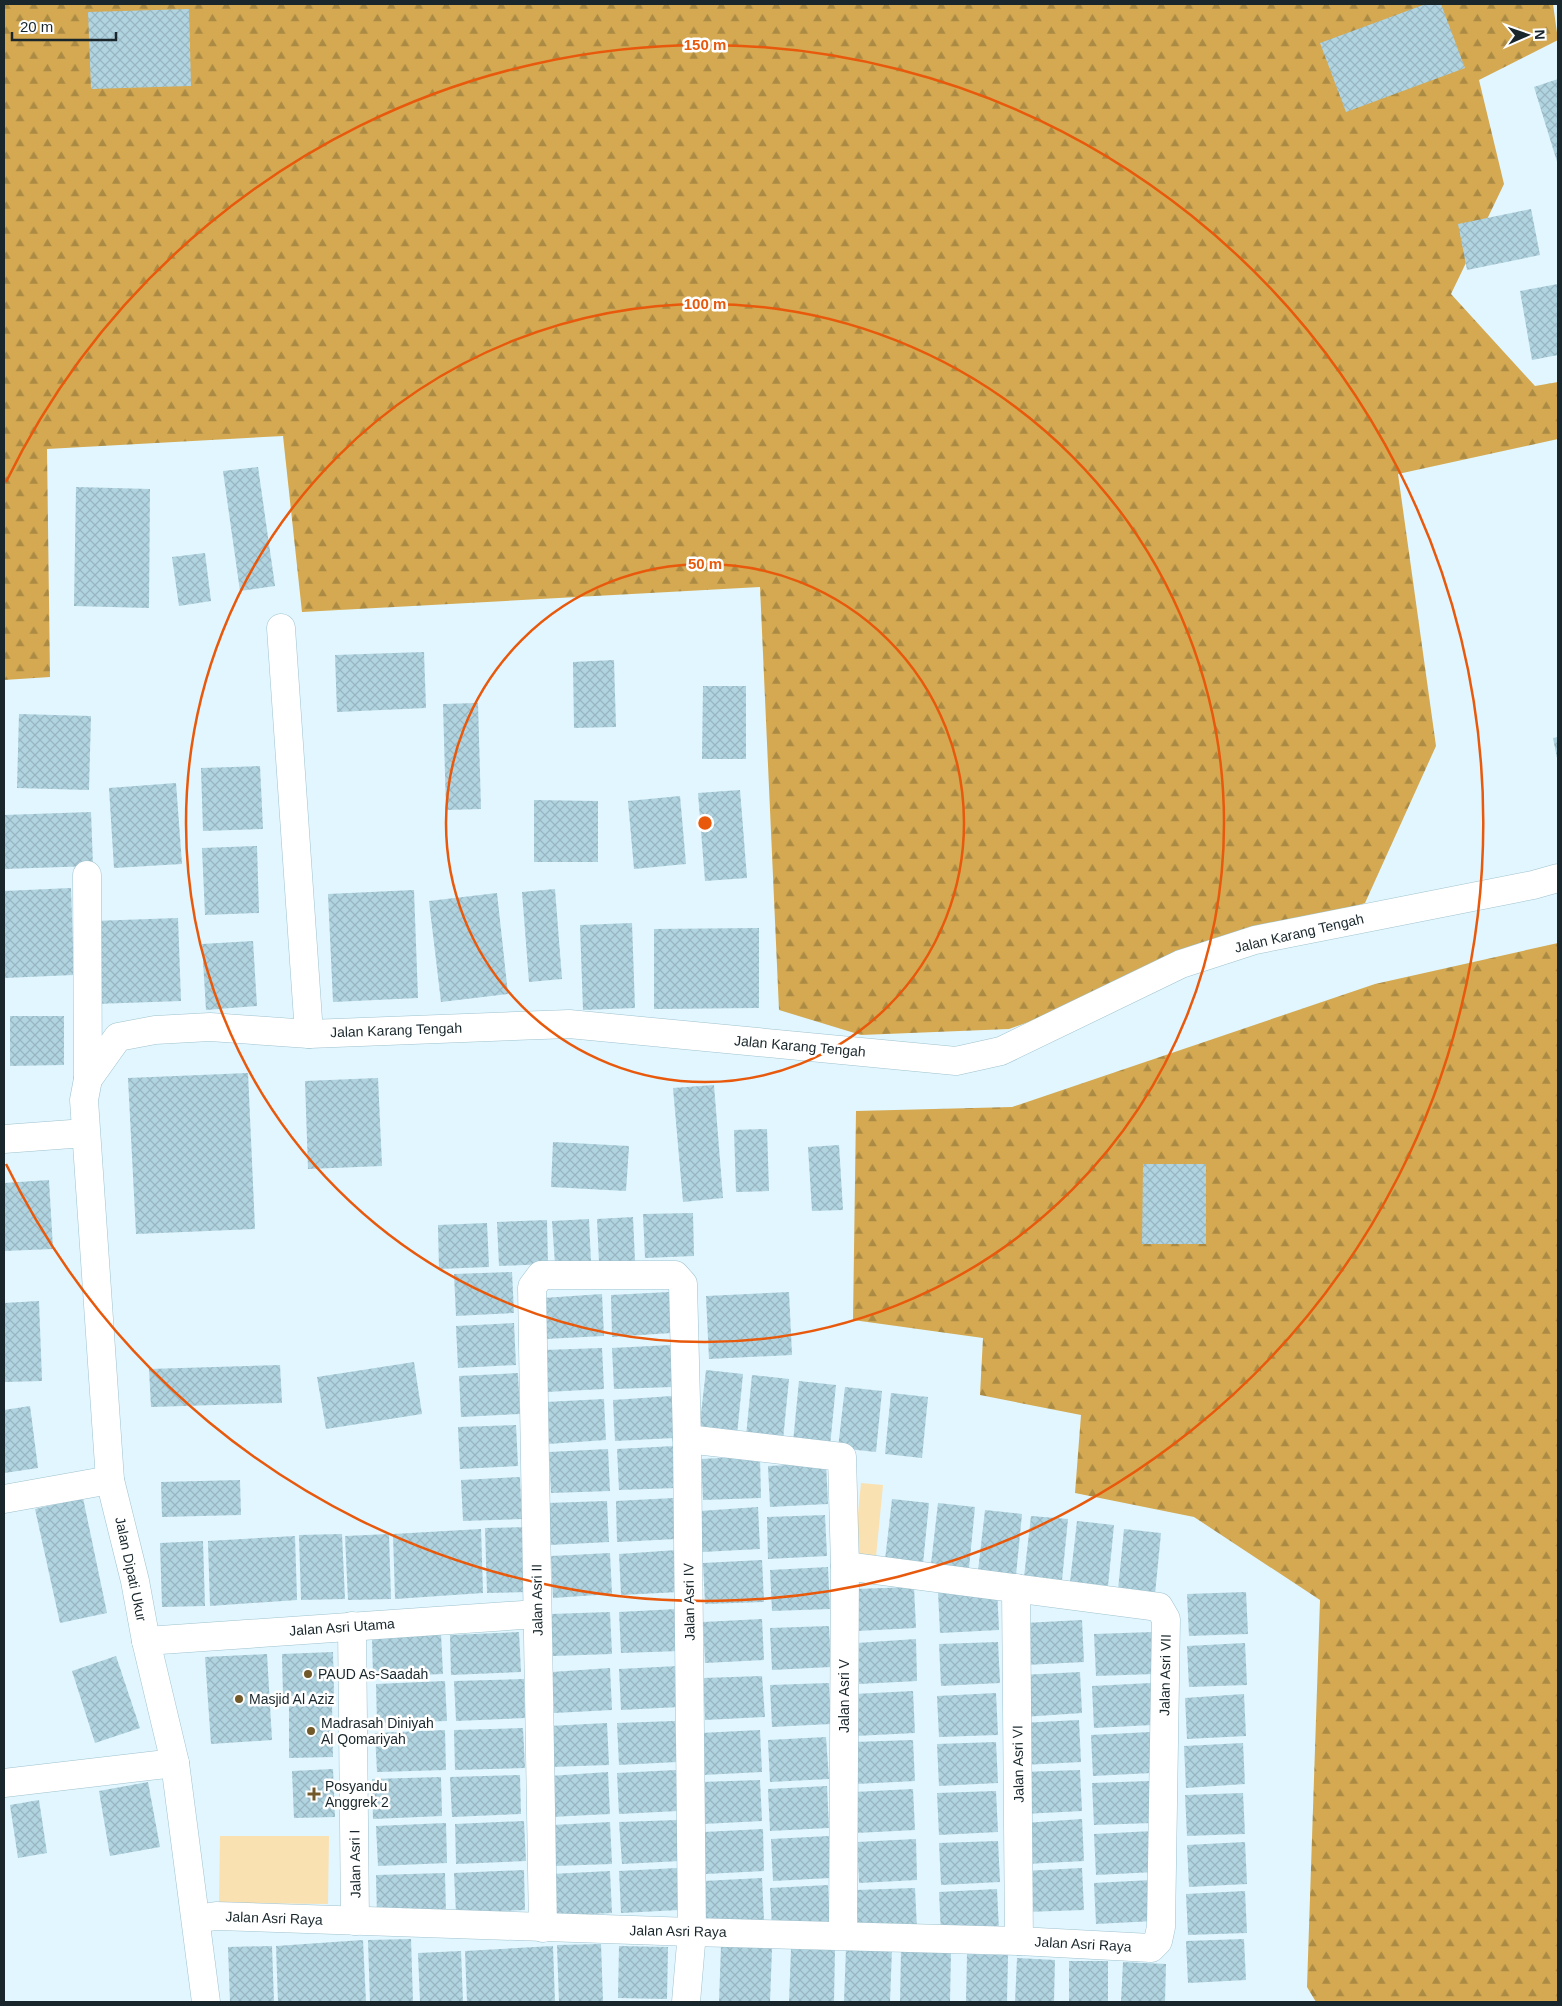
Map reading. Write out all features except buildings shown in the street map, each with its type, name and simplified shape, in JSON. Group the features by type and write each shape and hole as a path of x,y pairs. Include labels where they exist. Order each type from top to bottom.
{"street":[{"path":"282,628 310,1034"},
{"path":"87,874 88,1079"},
{"name":"Jalan Karang Tengah","path":"85,1132 84,1100 88,1079 118,1037 155,1030 210,1027 310,1034 569,1024 956,1061 1001,1051 1182,964 1255,940 1533,885 1558,878"},
{"path":"4,1139 85,1132"},
{"name":"Jalan Dipati Ukur","path":"85,1132 110,1480 135,1581 146,1641 175,1763 206,2002"},
{"name":"Jalan Asri II","path":"543,1928 532,1286 541,1275 675,1275"},
{"name":"Jalan Asri IV","path":"675,1275 683,1284 687,1439 692,1932 686,2002"},
{"name":"Jalan Asri V","path":"687,1439 842,1457 845,1566 843,1935"},
{"path":"4,1499 110,1480"},
{"name":"Jalan Asri VII","path":"845,1566 1159,1607 1166,1619 1161,1927 1158,1941"},
{"name":"Jalan Asri VI","path":"1016,1588 1019,1941"},
{"name":"Jalan Asri Utama","path":"146,1641 537,1614"},
{"name":"Jalan Asri I","path":"352,1626 355,1921"},
{"path":"4,1783 175,1763"},
{"name":"Jalan Asri Raya","path":"196,1919 216,1916 543,1928 843,1935 1151,1948 1158,1941"}],"green space":[{"path":"4,4 1553,4 1558,40 1479,80 1504,184 1451,294 1535,386 1558,382 1558,439 1398,474 1436,746 1365,903 1009,1029 861,1035 779,1010 760,587 302,612 283,436 47,449 50,677 4,680"},
{"path":"1558,943 1558,2002 1316,2002 1307,1987 1320,1600 1194,1517 1075,1493 1081,1415 980,1395 983,1338 853,1320 856,1111 1012,1107 1375,984"}],"shaded area":[{"path":"861,1483 883,1485 876,1557 854,1554"},
{"path":"220,1836 329,1836 328,1904 219,1903"}],"place":[{"name":"PAUD As-Saadah","path":"308,1674"},
{"name":"Masjid Al Aziz","path":"239,1699"},
{"name":"Madrasah Diniyah Al Qomariyah","path":"311,1731"},
{"name":"Posyandu Anggrek 2","path":"314,1794"}]}
